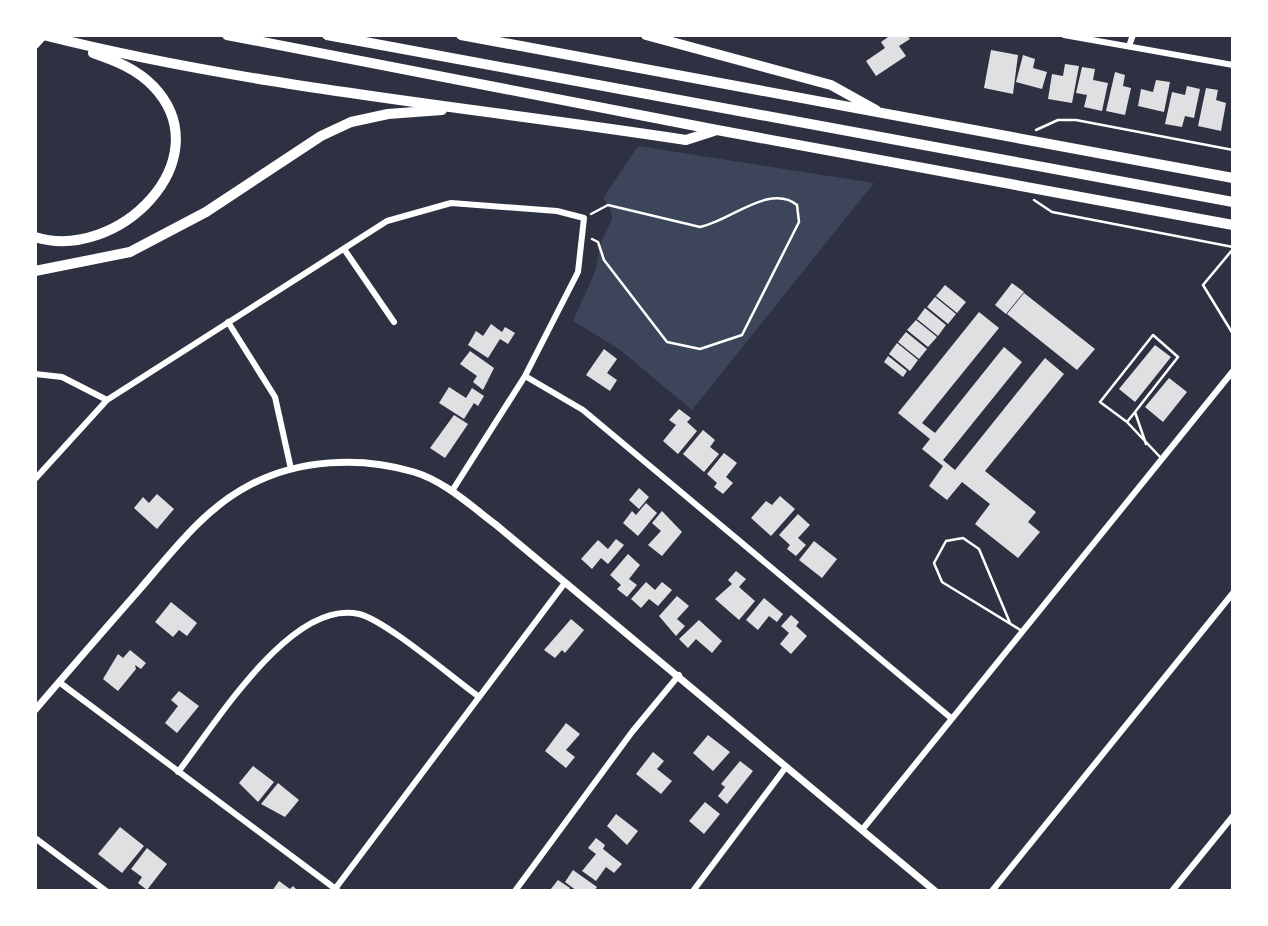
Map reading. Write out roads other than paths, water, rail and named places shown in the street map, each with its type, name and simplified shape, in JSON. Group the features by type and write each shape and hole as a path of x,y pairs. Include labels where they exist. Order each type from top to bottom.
{"highway":[{"path":"44,35 156,60 458,109 686,140 717,130"},
{"path":"35,236 75,241 119,228 155,195 170,169 173,156 173,126 169,112 154,87 127,66 44,35"},
{"path":"227,35 717,130 1233,225"},
{"path":"327,35 1233,202"},
{"path":"461,35 1233,178"},
{"path":"646,35 831,85 885,114"},
{"path":"35,271 130,251 206,212 321,135 351,122 388,114 458,109"}],"main road":[{"path":"35,45 44,35"}],"street":[{"path":"1064,35 1233,65"},
{"path":"1129,46 1133,35"},
{"path":"35,479 107,400 387,221 451,203 557,211 584,218 578,272 525,376 452,491"},
{"path":"344,249 394,322"},
{"path":"228,322 275,397 291,470"},
{"path":"862,830 950,718 1233,372"},
{"path":"35,374 62,377 107,400"},
{"path":"525,376 583,410 950,718"},
{"path":"35,710 176,548 210,513 248,486 291,470 334,461 416,472 452,491 679,675 935,891"},
{"path":"59,682 337,890 478,696 564,584"},
{"path":"992,891 1233,593"},
{"path":"178,772 253,675 292,633 315,618 335,612 360,614 380,624 478,696"},
{"path":"515,891 632,732 679,675"},
{"path":"692,891 786,767"},
{"path":"1172,891 1233,816"},
{"path":"35,838 106,891"}],"lane":[{"path":"1126,422 1178,357 1153,335 1100,402 1126,422 1162,459"},
{"path":"1135,412 1146,444"},
{"path":"1010,623 979,549 963,538 946,541 934,563 942,582 1021,631"}]}
